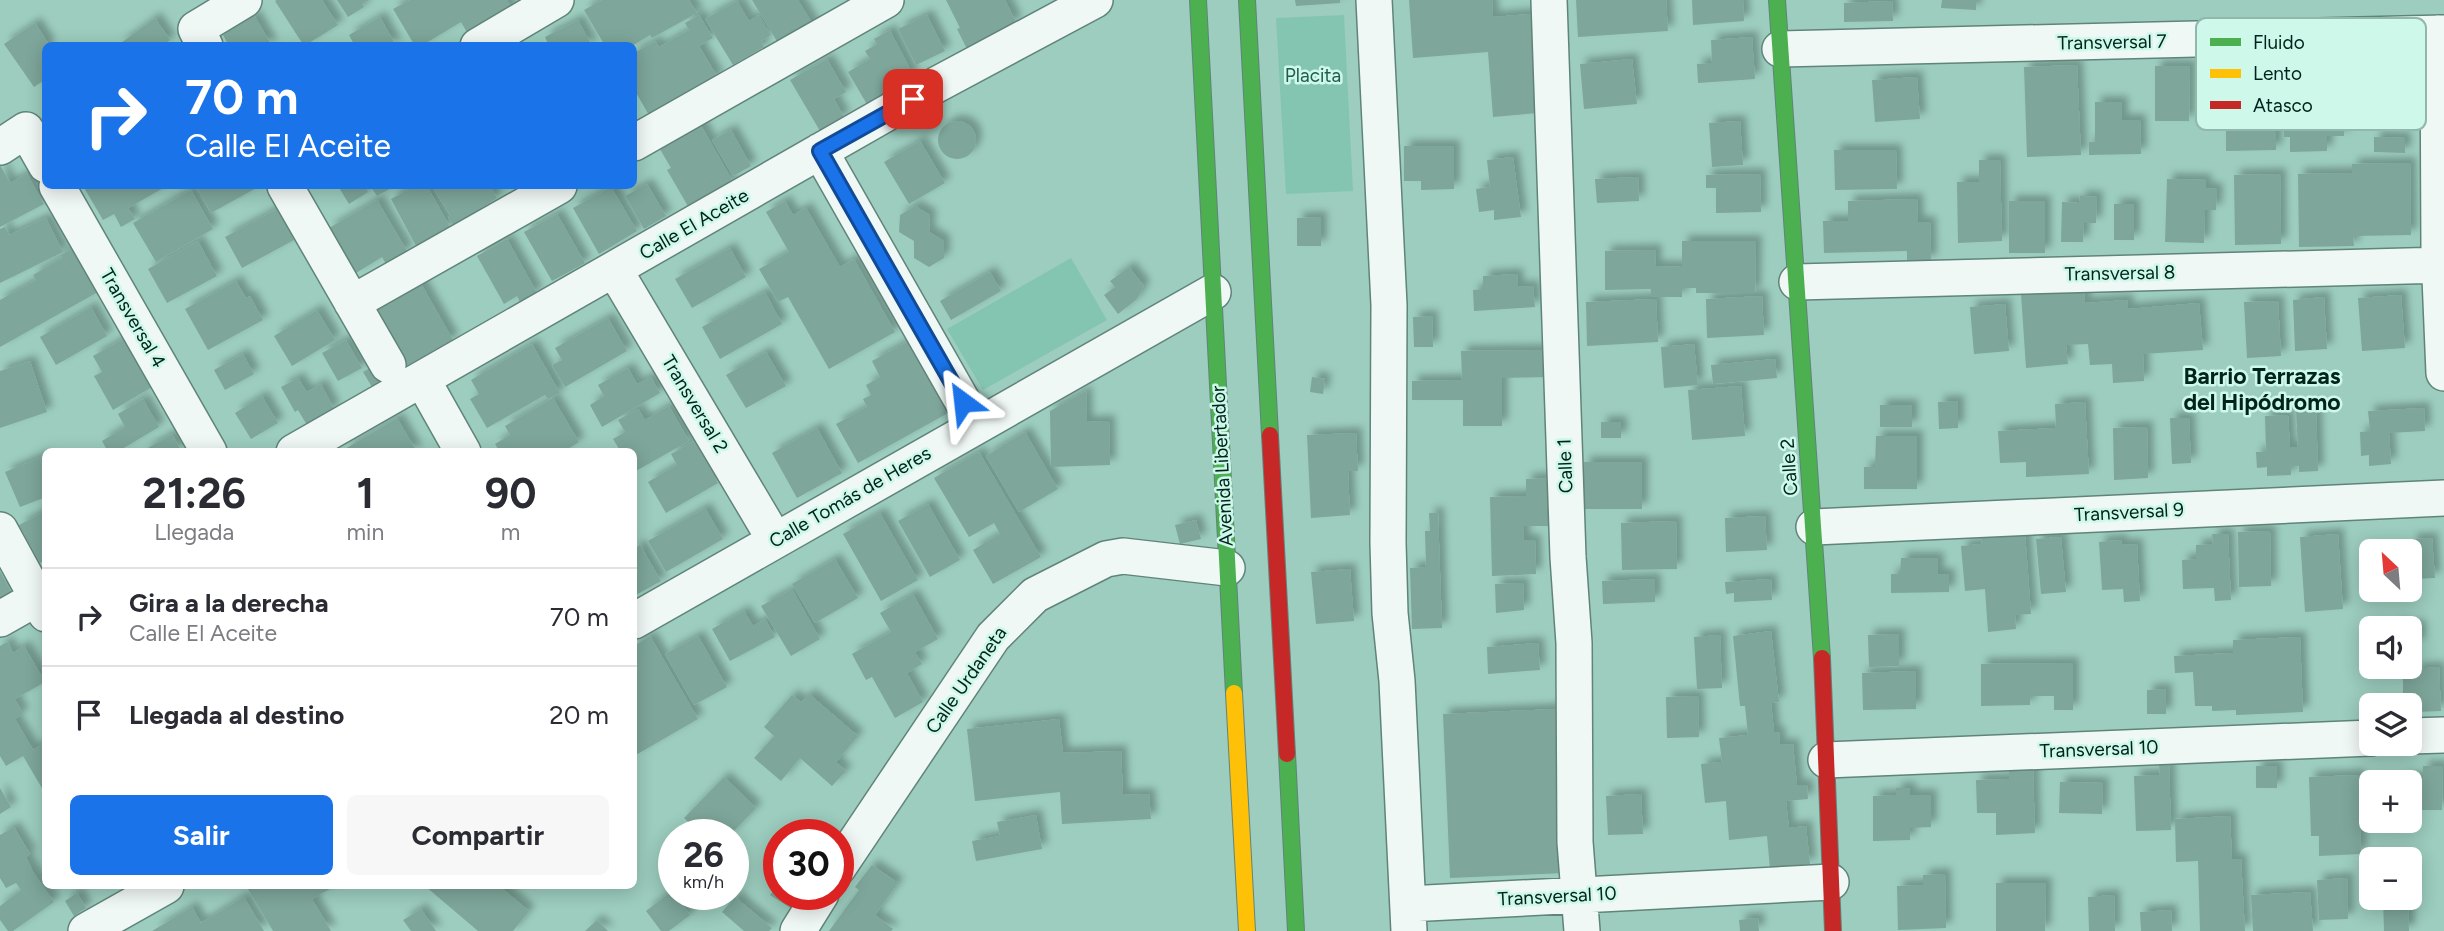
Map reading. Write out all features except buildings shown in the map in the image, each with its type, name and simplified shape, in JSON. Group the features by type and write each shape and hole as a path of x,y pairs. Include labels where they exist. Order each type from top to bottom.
{"main road":[{"name":"Avenida Libertador","path":"1198,0 1247,931"},
{"path":"1247,0 1296,931"},
{"name":"Calle 2","path":"1777,0 1814,527 1833,931"}],"street":[{"path":"203,42 196,29 244,0"},
{"path":"485,42 556,0"},
{"path":"637,141 886,0"},
{"name":"Calle El Aceite","path":"301,448 936,85 1095,0"},
{"path":"1374,0 1389,305 1388,557 1409,918"},
{"name":"Calle 1","path":"1549,0 1568,557 1574,643 1575,842 1582,931"},
{"path":"2441,33 2444,373"},
{"name":"Transversal 7","path":"1780,49 2196,39"},
{"path":"10,132 42,161"},
{"path":"820,151 976,425"},
{"name":"Transversal 4","path":"59,189 207,448"},
{"path":"287,189 388,365"},
{"path":"352,303 554,189"},
{"name":"Transversal 8","path":"1797,282 2442,265"},
{"name":"Transversal 2","path":"614,269 775,540"},
{"name":"Calle Tomás de Heres","path":"637,619 1213,292"},
{"path":"422,379 461,448"},
{"name":"Transversal 9","path":"1814,527 2444,498"},
{"path":"0,530 42,600"},
{"name":"Calle Urdaneta","path":"854,844 993,637 1035,596 1106,559 1123,556 1227,568"},
{"path":"0,619 42,602"},
{"path":"2422,735 2444,734"},
{"name":"Transversal 10","path":"1826,760 2359,738"},
{"name":"Transversal 10","path":"1409,918 1579,895 1831,882"},
{"path":"86,931 161,889"},
{"path":"798,931 811,910"}],"green space":[{"name":"Placita","path":"1344,15 1353,191 1286,194 1276,18"},
{"path":"1071,258 1107,320 983,390 947,329"}],"traffic: fast":[{"path":"1198,0 1234,693"},
{"path":"1247,0 1270,435"},
{"path":"1777,0 1822,658"},
{"path":"1287,754 1296,931"}],"traffic: slow":[{"path":"1234,693 1247,931"}],"traffic: jam":[{"path":"1270,435 1287,754"},
{"path":"1822,658 1833,931"}],"district":[{"name":"Barrio Terrazas del Hipódromo","path":"2262,389"}],"route":[{"path":"913,99 820,151 963,402"}]}
